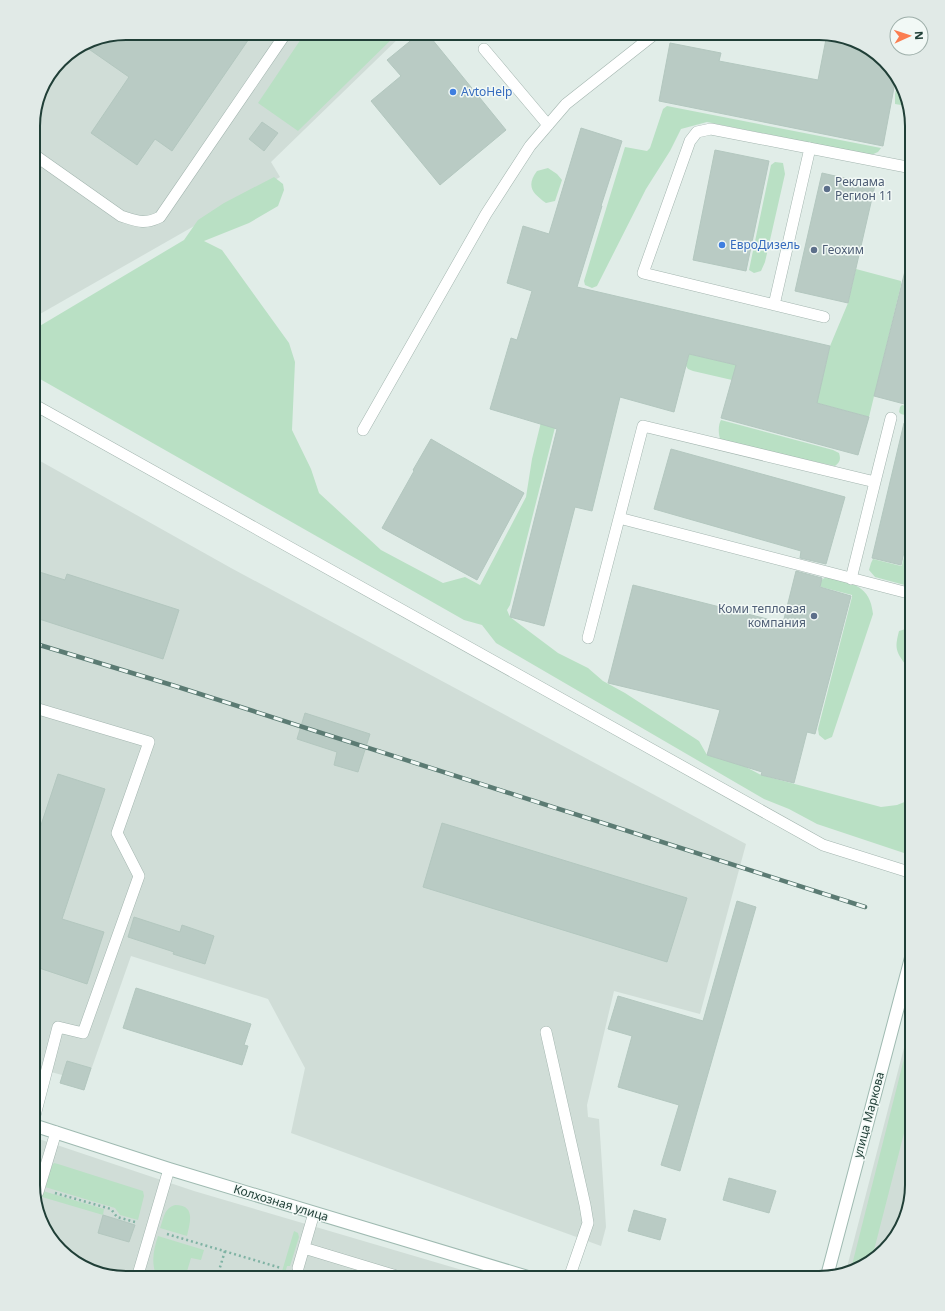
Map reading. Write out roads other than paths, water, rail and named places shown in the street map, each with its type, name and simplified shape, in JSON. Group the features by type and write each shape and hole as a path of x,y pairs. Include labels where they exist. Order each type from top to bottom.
{"street":[{"name":"улица Маркова","path":"829,1270 905,982"},
{"name":"Колхозная улица","path":"40,1126 169,1169 508,1271"}],"lane":[{"path":"40,159 121,216 137,221 150,222 160,217 281,40"},
{"path":"363,430 486,214 530,146 566,104 647,40"},
{"path":"484,49 548,126"},
{"path":"824,317 643,273 690,141 697,132 711,129 905,167"},
{"path":"774,305 810,148"},
{"path":"40,408 823,845 905,871"},
{"path":"851,579 891,418"},
{"path":"588,638 644,426 875,482"},
{"path":"619,518 905,592"},
{"path":"40,709 149,742 117,833 139,876 83,1033 58,1027 40,1097"},
{"path":"546,1032 588,1223 571,1271"},
{"path":"40,1184 56,1132"},
{"path":"139,1271 169,1169"},
{"path":"298,1268 314,1213"},
{"path":"304,1248 380,1271"}],"railway":[{"path":"40,645 175,686 865,907"}],"place":[{"name":"AvtoHelp","path":"453,92"},
{"name":"Реклама Регион 11","path":"827,189"},
{"name":"ЕвроДизель","path":"722,245"},
{"name":"Геохим","path":"814,250"},
{"name":"Коми тепловая компания","path":"814,616"}]}
